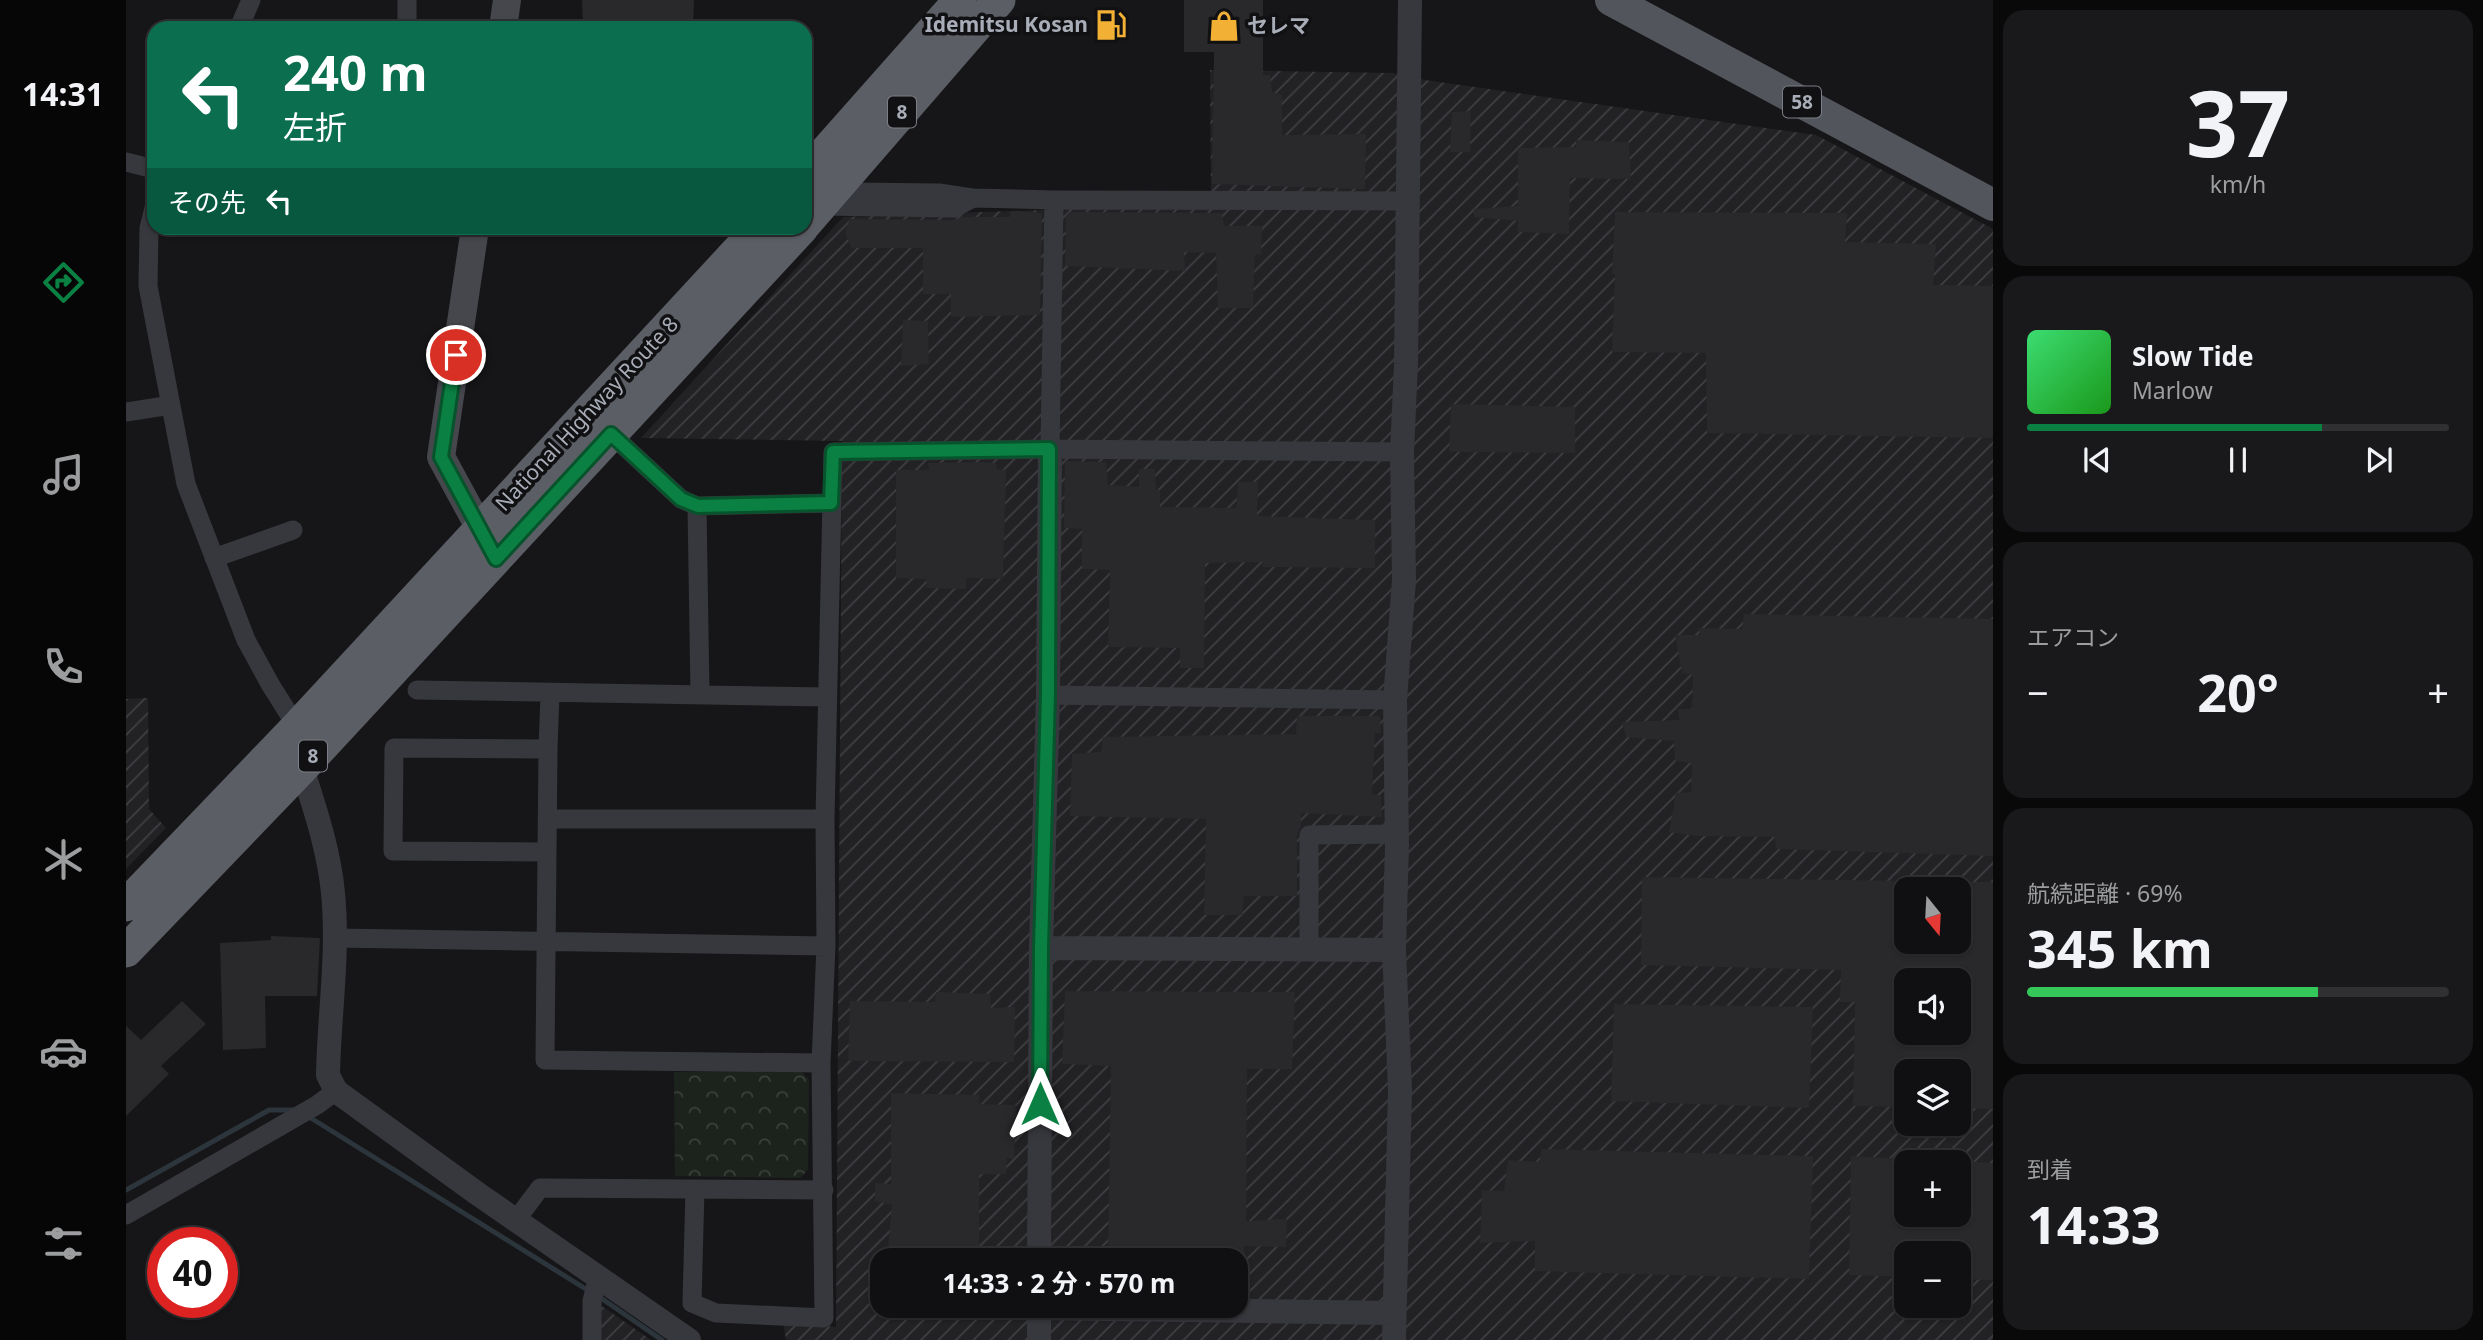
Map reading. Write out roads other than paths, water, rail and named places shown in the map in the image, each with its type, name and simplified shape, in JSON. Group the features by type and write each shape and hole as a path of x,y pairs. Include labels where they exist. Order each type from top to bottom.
{"highway":[{"name":"8","path":"812,168 960,0"},
{"name":"National Highway Route 8","path":"812,217 999,0"},
{"name":"National Highway Route 8","path":"126,905 298,727 753,235"},
{"name":"National Highway Route 8","path":"126,951 302,768 795,235"}],"main road":[{"path":"504,21 507,0"},
{"name":"58","path":"1611,0 1993,205"},
{"path":"474,235 441,457 496,559"}],"street":[{"path":"242,21 251,0"},
{"path":"407,0 407,21"},
{"path":"1394,1340 1400,1089 1394,950 1397,834 1395,701 1404,580 1402,452 1410,0"},
{"path":"126,162 147,167"},
{"path":"855,192 939,193 973,198 1054,200 1408,201"},
{"path":"812,219 954,208 973,198"},
{"path":"1040,1248 1041,948 1048,695 1054,200"},
{"path":"149,235 148,286 186,484 246,640 298,727 302,768 327,849 335,938 326,1098"},
{"path":"126,412 171,405"},
{"path":"611,434 681,499 698,506 831,503"},
{"path":"695,1189 692,1303 716,1313 824,1318 821,1063 826,946 825,819 833,452 1049,449 1402,452"},
{"path":"698,506 700,695"},
{"path":"214,558 293,530"},
{"path":"417,690 827,697"},
{"path":"550,694 545,1060 821,1063"},
{"path":"1048,695 1395,701"},
{"path":"547,852 393,851 394,748 548,749"},
{"path":"548,819 825,819"},
{"path":"1309,949 1309,835 1397,834"},
{"path":"335,938 826,946"},
{"path":"1041,948 1394,950"},
{"path":"126,1215 326,1098"},
{"path":"326,1098 516,1220 595,1287 690,1340"},
{"path":"516,1220 540,1188 824,1190"},
{"path":"592,1340 595,1287"},
{"path":"1248,1311 1394,1313"},
{"path":"1039,1318 1039,1340"}],"waterway":[{"path":"126,1190 269,1110 294,1110"},
{"path":"306,1115 589,1291"},
{"path":"598,1296 662,1340"}],"tunnel":[{"path":"812,192 837,192"}],"place":[{"name":"Idemitsu Kosan","path":"1111,25"},
{"name":"セレマ","path":"1224,26"}]}
